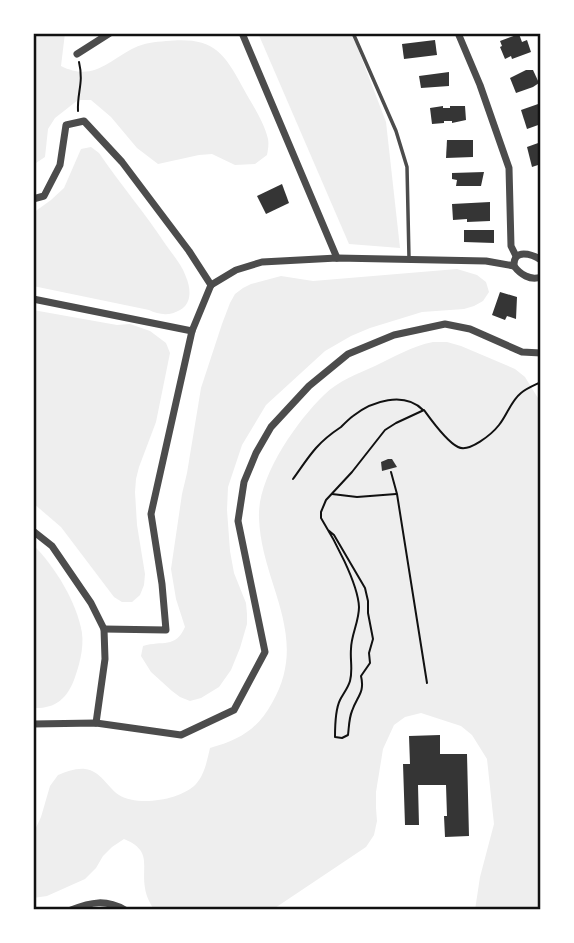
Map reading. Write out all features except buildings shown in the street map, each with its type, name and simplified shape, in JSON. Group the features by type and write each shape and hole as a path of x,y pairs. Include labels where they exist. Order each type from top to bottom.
{"street":[{"path":"77,54 110,33"},
{"path":"242,33 337,258"},
{"path":"458,33 480,85 509,168 512,246 516,256"},
{"path":"33,199 44,196 60,165 66,125 84,121 122,162 189,251 211,285"},
{"path":"514,266 513,260 521,254 541,260"},
{"path":"104,629 166,630 151,514 192,331 211,285 236,270 262,262 337,258 486,261 514,266 524,275 536,279 541,277"},
{"path":"33,299 192,331"},
{"path":"33,724 96,723 181,735 234,710 265,652 238,521 244,482 271,427 309,386 348,354 394,335 445,324 470,329 522,352 541,353"},
{"path":"33,531 52,546 91,603 104,629 105,659 96,723"},
{"path":"71,910 93,903 110,902 125,910"}],"lane":[{"path":"353,33 396,131 407,167 409,261"}],"path":[{"path":"77,54 82,74 78,122"},
{"path":"293,479 315,448 353,416 370,406 387,400 416,403 454,444 461,449 468,449 499,425 512,403 522,393 541,382"},
{"path":"328,530 365,588 373,639 369,653 370,663 361,676 363,685 352,708 348,735 342,738 335,737 338,703 350,683 352,639 359,605 350,576 321,518 321,512 326,500 385,430 424,410"},
{"path":"391,472 397,494 427,683"},
{"path":"332,494 357,497 397,494"}],"shaded area":[{"path":"33,33 65,33 61,66 82,72 100,68 134,48 150,43 181,40 204,43 221,54 235,73 266,132 267,155 255,164 235,165 212,154 158,164 137,148 111,117 91,100 78,100 55,118 48,129 45,157 33,165"},
{"path":"258,33 352,33 386,122 400,248 349,244"},
{"path":"91,147 99,153 182,268 188,282 189,295 187,304 180,310 161,314 33,286 33,213 64,188 81,149"},
{"path":"457,269 477,275 486,282 489,292 483,301 464,309 422,312 351,336 325,351 266,405 242,445 228,487 230,551 247,614 240,648 231,670 219,687 190,701 180,697 151,672 141,656 143,646 173,641 185,627 176,599 171,569 182,494 201,388 235,294 251,284 281,276 313,281"},
{"path":"33,310 117,325 130,324 150,331 166,343 170,353 156,422 136,479 137,525 145,574 140,595 132,602 122,602 114,597 61,527 33,503"},
{"path":"433,342 461,346 515,369 525,377 541,403 541,902 537,910 475,910 480,877 494,824 487,759 472,735 461,726 421,713 405,717 394,725 383,749 376,792 377,821 374,835 366,847 272,910 154,910 146,891 142,854 139,848 124,839 103,856 85,879 47,896 33,898 33,834 50,786 58,775 75,770 91,770 127,799 148,801 170,798 196,784 204,771 210,748 246,733 266,712 283,679 287,655 286,632 267,565 259,518 260,502 271,469 302,420 329,390 403,352"},
{"path":"33,545 64,586 82,633 78,669 67,693 53,705 40,708 33,708"}]}
